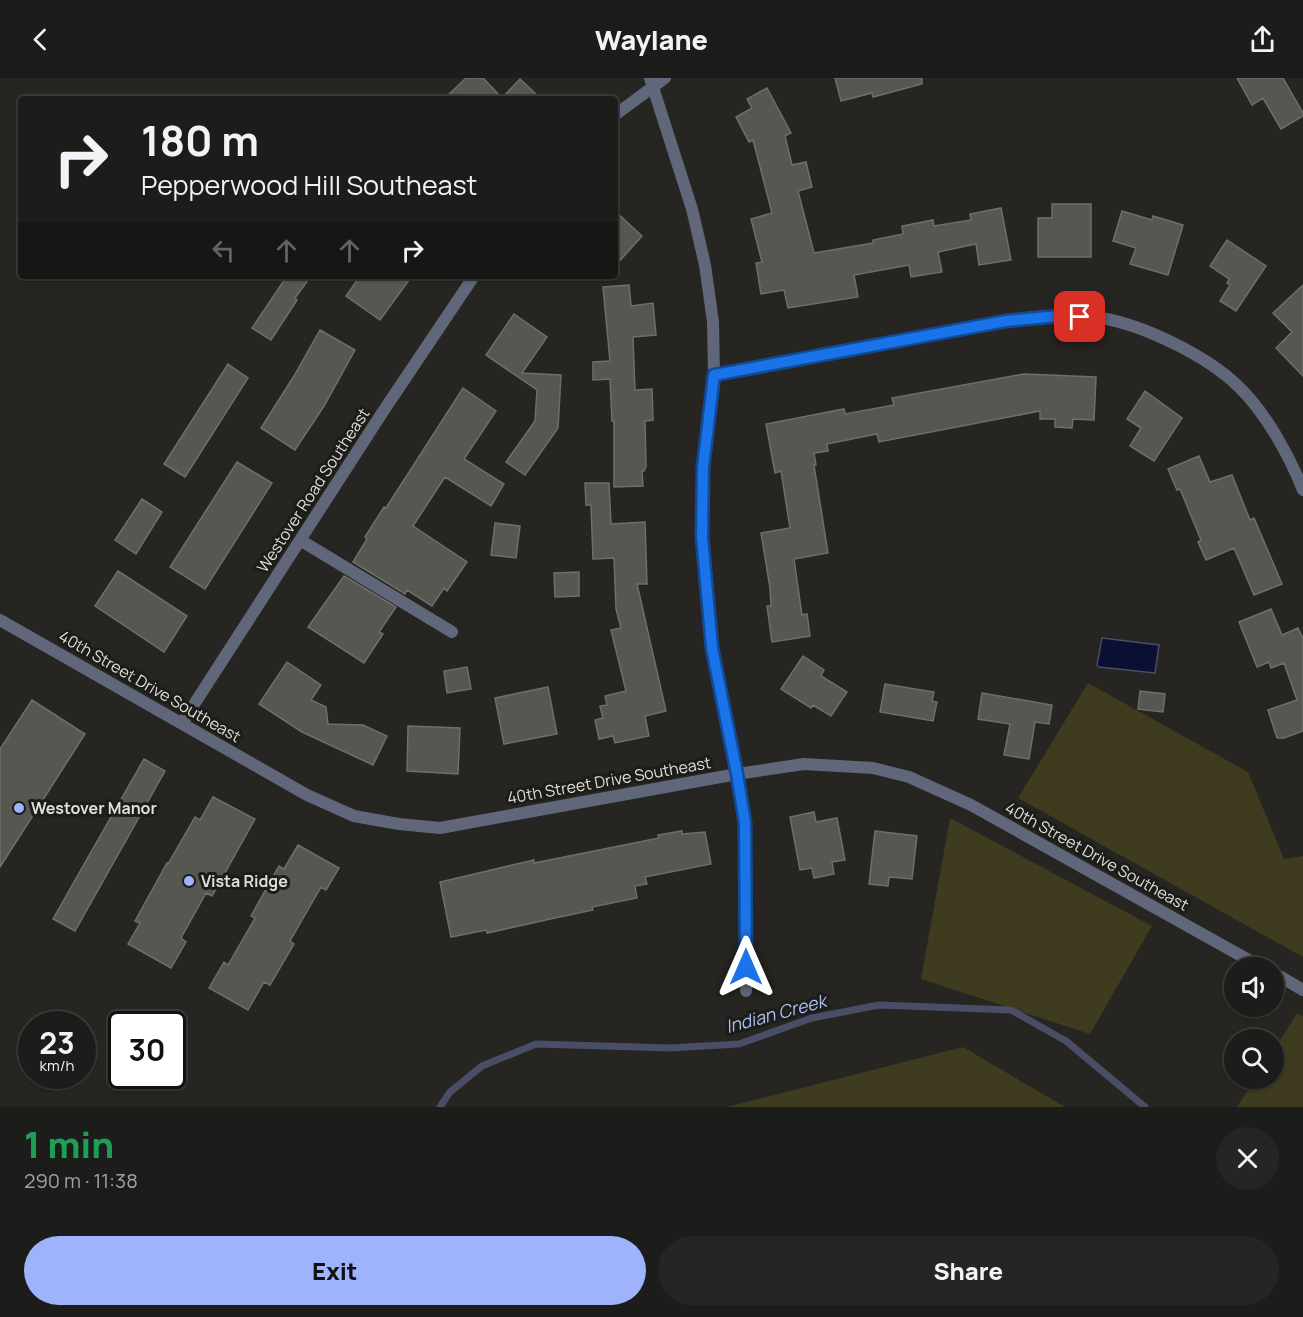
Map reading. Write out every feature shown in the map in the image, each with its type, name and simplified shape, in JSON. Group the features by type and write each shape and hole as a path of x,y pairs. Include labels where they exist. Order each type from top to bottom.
{"street":[{"path":"618,112 651,82 665,78"},
{"path":"651,82 692,209 705,265 713,322 714,375 703,467 702,537 712,648 745,823 746,991"},
{"name":"Westover Road Southeast","path":"182,723 384,410 472,279"},
{"path":"714,375 1006,321 1058,316 1101,318 1156,334 1198,357 1238,386 1265,419 1292,464 1303,490"},
{"path":"300,540 452,632"},
{"name":"40th Street Drive Southeast","path":"0,620 307,795 354,816 440,828 804,764 873,768 909,777 971,805 1243,957"},
{"path":"1284,980 1303,990"}],"shaded area":[{"path":"1102,638 1159,645 1155,673 1099,667 1097,665"},
{"path":"1088,683 1248,772 1284,859 1303,856 1303,957 1018,798"},
{"path":"950,818 1152,926 1090,1034 921,979"},
{"path":"1297,1013 1303,1016 1303,1107 1237,1107 1249,1089 1284,1089 1284,1034"},
{"path":"963,1047 1065,1107 727,1107"}],"building":[{"path":"466,78 483,78 500,96 447,96"},
{"path":"835,78 922,78 922,84 873,97 872,93 841,101"},
{"path":"1237,78 1283,78 1303,116 1281,129 1263,98 1252,105"},
{"path":"520,79 538,96 504,96"},
{"path":"767,88 791,133 785,136 792,165 806,162 812,187 798,191 814,253 873,243 873,240 903,234 902,226 933,220 934,226 971,220 970,214 1001,208 1011,260 979,265 976,244 938,252 942,272 911,277 909,265 854,275 858,297 788,308 784,290 761,294 756,263 762,262 751,219 772,213 753,140 749,142 736,117 752,108 747,99"},
{"path":"1052,204 1091,204 1091,257 1038,257 1038,218 1052,218"},
{"path":"1122,211 1152,220 1153,216 1183,225 1168,275 1130,264 1136,248 1113,241"},
{"path":"618,214 642,236 618,263"},
{"path":"1227,240 1266,266 1236,311 1220,301 1230,285 1227,283 1229,279 1210,266"},
{"path":"285,279 309,279 271,340 252,328"},
{"path":"358,279 410,279 380,320 346,296"},
{"path":"629,285 631,306 653,303 656,335 633,337 635,390 652,389 653,420 645,421 646,466 642,471 643,486 614,487 614,421 612,421 610,379 593,380 593,362 610,361 603,287"},
{"path":"1303,285 1303,376 1276,348 1292,332 1273,313"},
{"path":"514,314 547,337 522,373 561,375 558,428 525,475 506,462 535,421 537,390 486,355"},
{"path":"320,330 355,350 324,406 295,450 261,428"},
{"path":"228,364 248,378 185,477 164,464"},
{"path":"1024,374 1096,377 1094,420 1073,419 1072,428 1055,427 1055,419 1040,419 1040,411 879,442 877,434 827,444 828,451 814,453 828,553 794,559 802,615 807,614 810,636 772,642 767,606 771,606 770,588 761,533 790,528 781,471 775,473 766,424 844,409 845,414 894,405 892,398"},
{"path":"463,388 496,411 464,459 504,484 491,506 445,477 413,526 467,562 447,591 444,588 432,606 407,590 405,594 353,562 367,539 365,537"},
{"path":"1145,391 1182,418 1154,461 1130,446 1141,428 1127,419"},
{"path":"1199,456 1210,482 1232,475 1250,520 1254,518 1282,584 1254,595 1234,548 1206,560 1198,542 1201,540 1180,489 1177,490 1168,469"},
{"path":"237,462 272,483 205,589 170,567"},
{"path":"585,483 609,483 611,524 645,522 647,584 637,584 666,711 645,716 649,736 615,743 613,736 599,739 595,720 603,718 600,706 607,705 605,696 626,691 611,630 621,628 616,609 614,558 593,559 591,505 586,505"},
{"path":"142,499 162,512 136,554 115,540"},
{"path":"495,523 520,526 516,558 491,555"},
{"path":"118,571 187,616 164,652 95,606"},
{"path":"579,572 579,596 555,597 554,573"},
{"path":"344,576 396,607 379,632 383,634 364,663 308,627"},
{"path":"1271,609 1282,635 1298,628 1303,639 1303,731 1284,738 1277,738 1268,710 1297,700 1284,663 1271,668 1269,662 1257,667 1239,622"},
{"path":"803,656 824,670 821,676 847,692 831,716 813,705 811,708 781,689"},
{"path":"287,662 321,685 311,700 326,707 328,724 363,725 387,736 373,765 302,732 259,704"},
{"path":"467,667 471,689 447,693 444,671"},
{"path":"885,684 934,692 932,701 937,702 933,721 880,712"},
{"path":"548,687 557,734 504,744 495,698"},
{"path":"1140,691 1165,694 1163,712 1138,709"},
{"path":"982,693 1052,705 1049,724 1035,722 1029,759 1004,755 1010,724 978,719"},
{"name":"Westover Manor","path":"32,700 85,734 0,867 0,749"},
{"path":"408,726 460,728 458,774 407,771"},
{"path":"144,759 165,771 75,931 53,919"},
{"name":"Vista Ridge","path":"213,797 255,819 212,896 206,893 181,938 186,942 171,968 128,944 140,923 135,921 167,863 195,817 200,820"},
{"path":"814,812 816,822 837,818 845,860 832,862 834,874 814,878 812,868 800,870 790,817"},
{"path":"682,831 682,834 705,832 711,864 645,877 647,884 635,886 637,898 487,933 486,930 451,937 440,882 534,860 534,863 659,838 658,835"},
{"path":"875,831 917,836 912,879 889,877 888,886 869,884"},
{"name":"Vista Ridge","path":"298,845 339,868 326,890 321,887 290,941 294,944 270,985 264,982 248,1010 209,988 224,962 228,965 255,918 251,916 279,866 284,869"}],"waterway":[{"name":"Indian Creek","path":"440,1107 450,1092 482,1066 536,1044 670,1048 739,1044 812,1018 879,1005 1011,1010 1066,1041 1145,1107"}],"place":[{"name":"Westover Manor","path":"19,808"},
{"name":"Vista Ridge","path":"189,881"}],"route":[{"path":"746,967 745,823 712,648 702,537 703,467 714,375 1006,321 1058,316 1080,317"}]}
